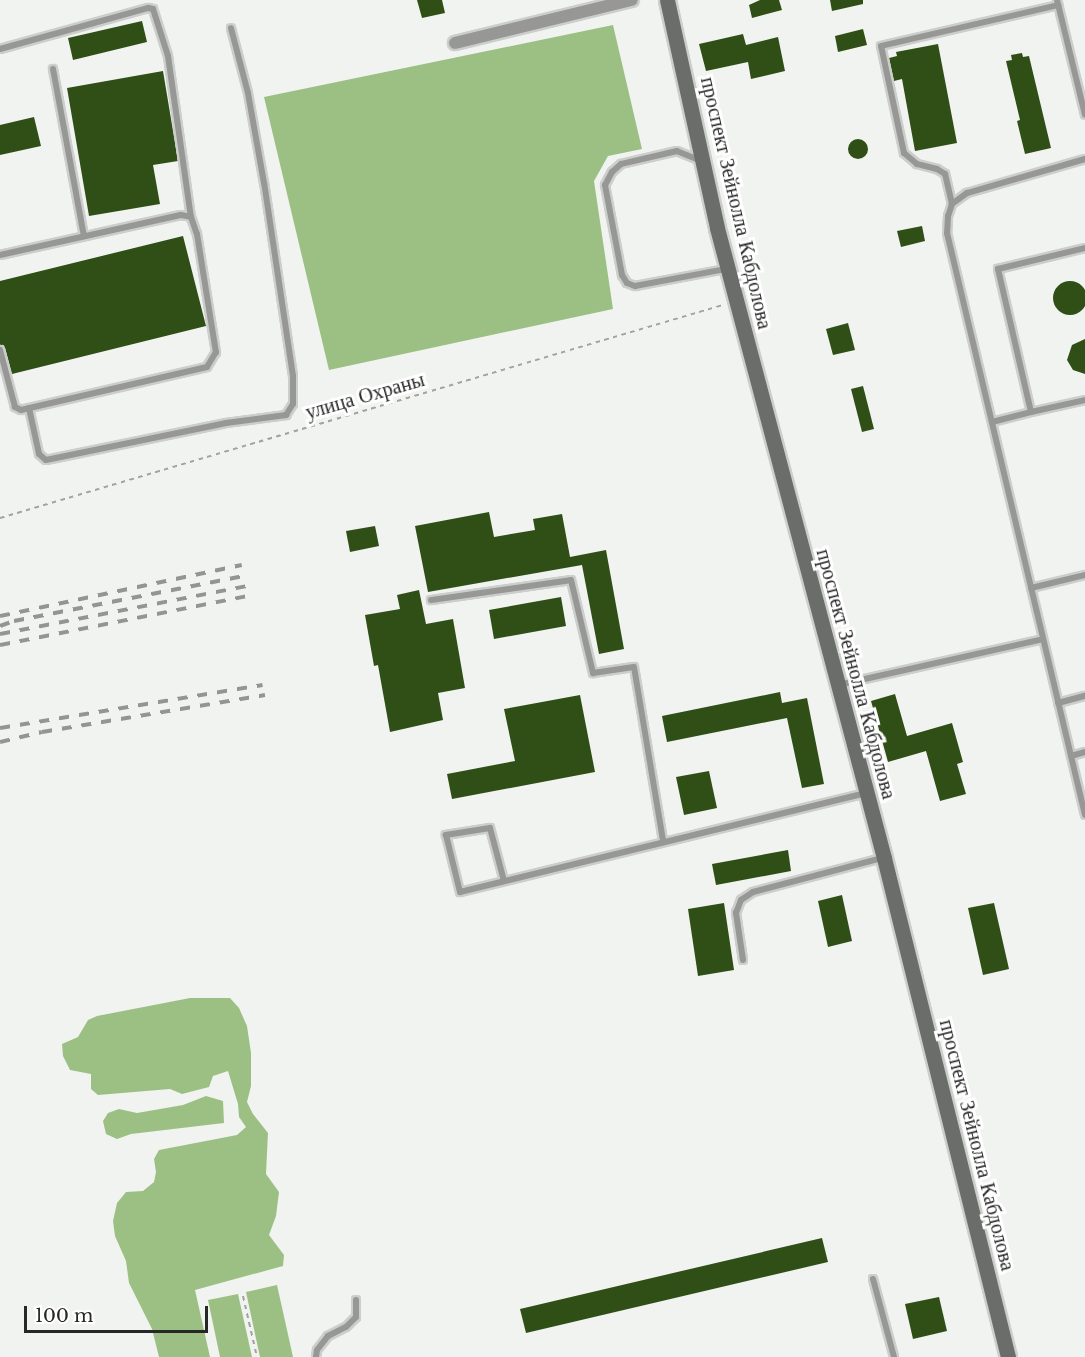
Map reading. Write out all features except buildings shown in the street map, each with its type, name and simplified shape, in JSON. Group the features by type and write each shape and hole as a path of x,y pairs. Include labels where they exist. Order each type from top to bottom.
{"main road":[{"name":"проспект Зейнолла Кабдолова","path":"667,0 737,301 884,858 1008,1357"}],"street":[{"path":"455,43 632,0"}],"lane":[{"path":"1085,115 1058,2 881,46 904,153 917,164 937,169 945,174 952,204 948,216 947,233 1085,815"},
{"path":"0,49 148,8 153,9 156,13 170,65 191,217 197,234 216,352 207,367 29,408 15,407 0,350"},
{"path":"29,408 39,454 46,460 226,423 286,415 293,404 293,376 264,183 248,93 231,28"},
{"path":"53,69 84,236"},
{"path":"703,162 677,151 621,164 612,172 605,185 622,275 627,283 635,286 729,268"},
{"path":"952,204 967,193 1085,159"},
{"path":"0,255 181,215 191,217"},
{"path":"1031,412 999,269 1085,248"},
{"path":"992,422 1085,400"},
{"path":"1031,588 1085,575"},
{"path":"431,600 571,580 593,673 634,667 663,841"},
{"path":"838,685 1043,639"},
{"path":"1058,703 1085,696"},
{"path":"1071,756 1085,752"},
{"path":"504,881 490,828 446,835 460,892 866,793"},
{"path":"743,960 736,913 741,900 753,892 884,858"},
{"path":"873,1279 894,1357"},
{"path":"316,1357 317,1350 328,1336 346,1327 356,1317 356,1300"}],"path":[{"name":"улица Охраны","path":"0,518 737,301"},
{"path":"243,1296 257,1357"}],"shaded area":[{"path":"613,25 642,149 608,156 594,181 613,309 329,370 264,97"},
{"path":"190,998 230,998 239,1008 247,1026 251,1053 251,1086 247,1102 268,1133 266,1174 279,1192 276,1216 269,1235 284,1255 283,1266 195,1290 210,1357 159,1357 152,1329 129,1283 126,1261 115,1236 113,1221 117,1203 126,1192 143,1191 154,1182 156,1172 154,1159 159,1150 237,1135 246,1127 239,1117 238,1104 228,1071 213,1076 209,1087 182,1094 170,1089 98,1095 91,1089 91,1074 70,1070 63,1056 62,1044 78,1037 88,1020 97,1016"},
{"path":"206,1096 223,1101 224,1123 131,1134 117,1139 106,1134 103,1121 108,1113 119,1109 137,1113 183,1105"},
{"path":"277,1285 293,1357 260,1357 246,1292"},
{"path":"238,1294 252,1357 220,1357 208,1300"}],"railway":[{"path":"0,616 242,565"},
{"path":"0,626 14,621 244,576"},
{"path":"0,634 246,586"},
{"path":"0,645 248,596"},
{"path":"0,728 263,685"},
{"path":"0,742 42,732 265,695"}]}
